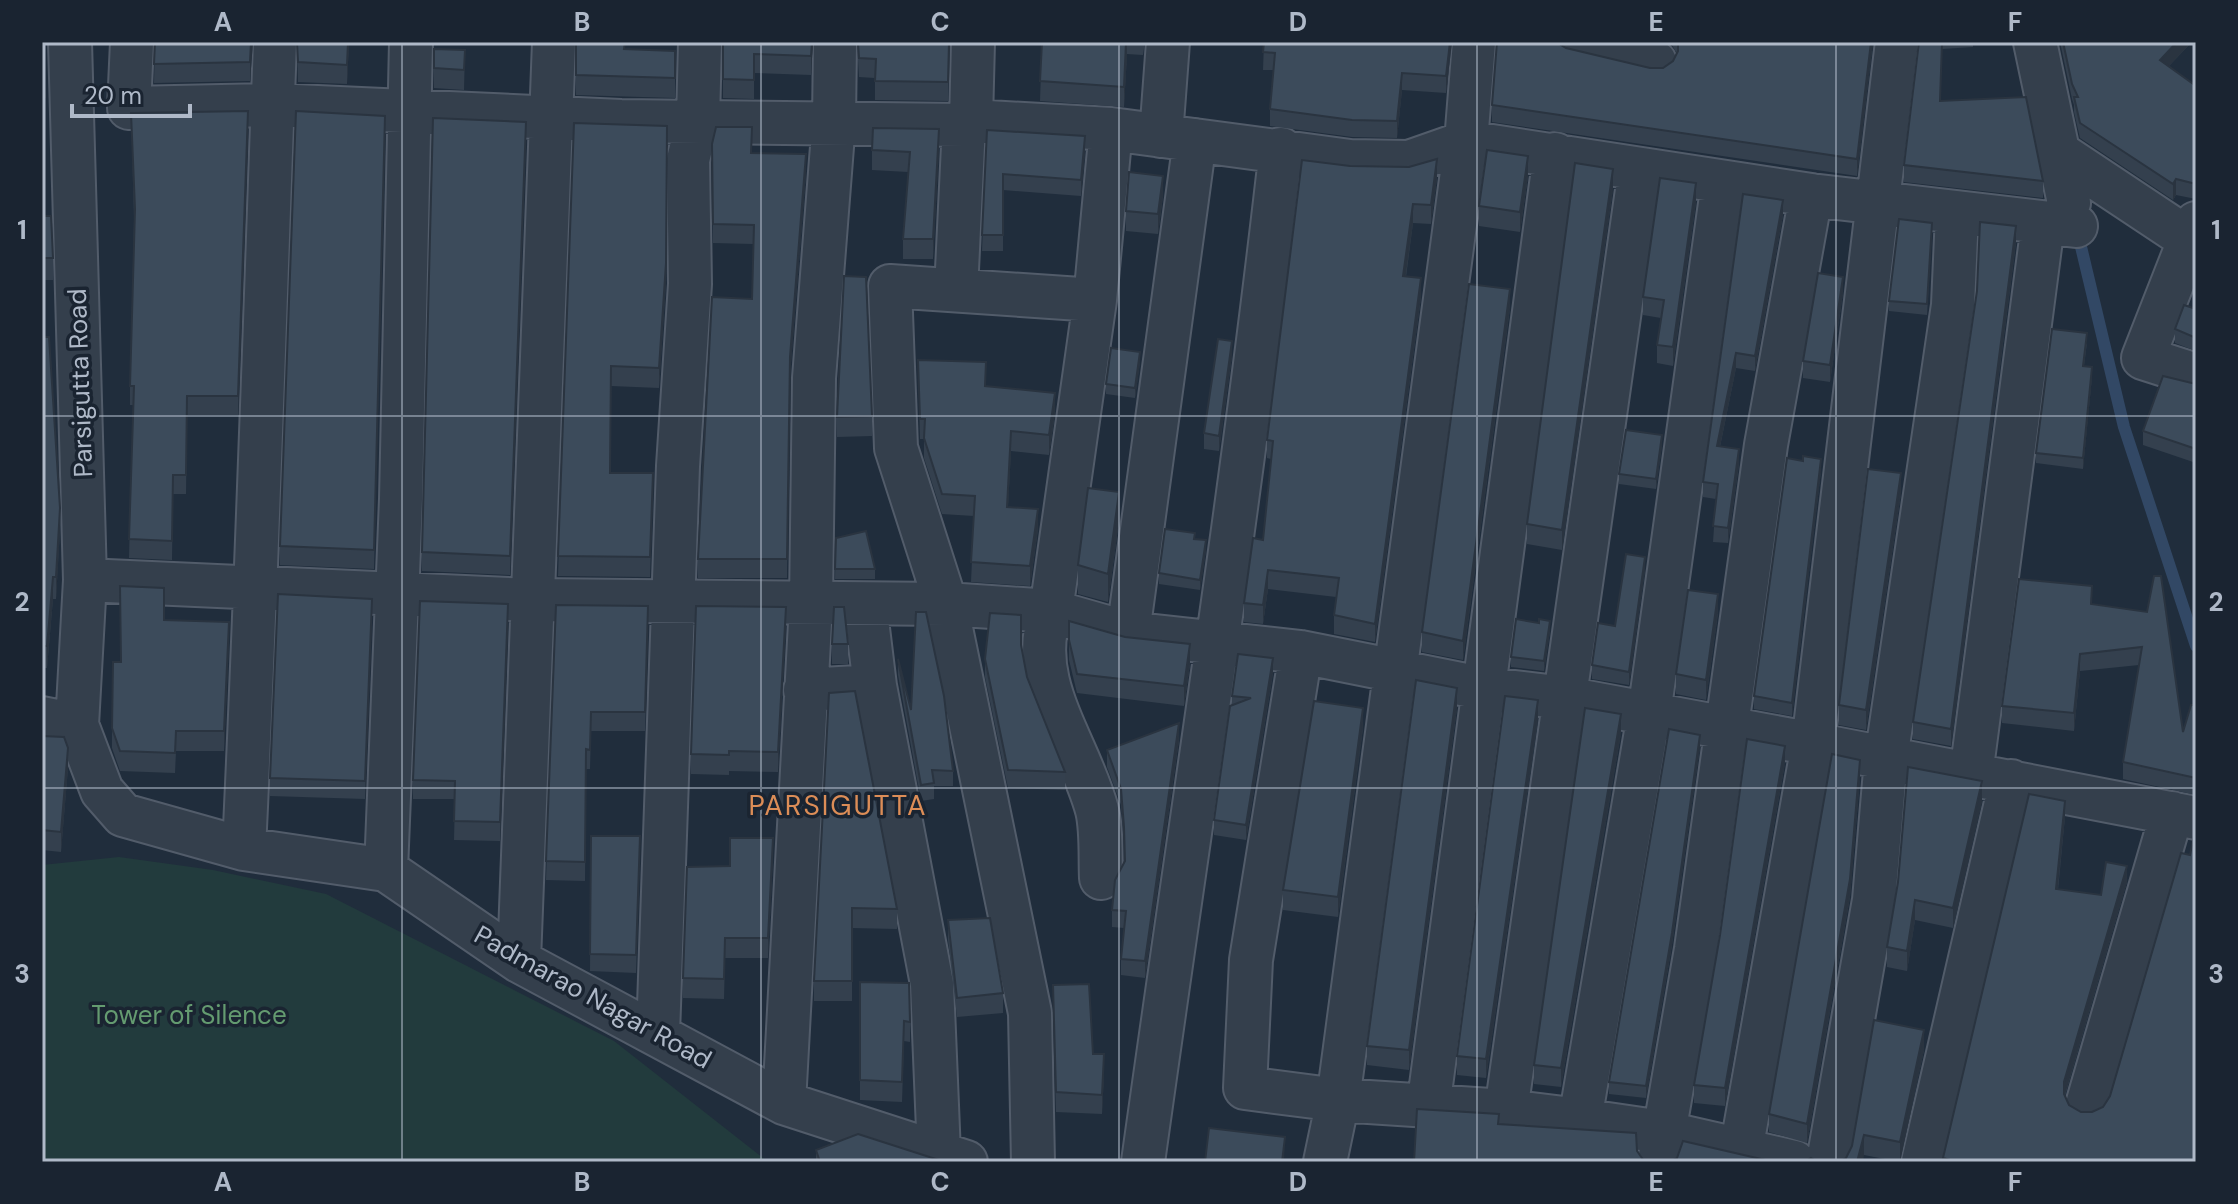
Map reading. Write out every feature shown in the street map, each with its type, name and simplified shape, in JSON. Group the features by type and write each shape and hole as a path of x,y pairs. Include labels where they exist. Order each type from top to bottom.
{"street":[{"name":"Parsigutta Road","path":"59,722 85,580 70,42"},
{"path":"132,42 129,108 273,105 552,117 967,123 1111,129 1281,149 1350,161 1409,162 1466,142 1957,214 2063,218"},
{"path":"244,849 257,589 275,42"},
{"path":"386,870 397,595 411,42"},
{"path":"519,961 554,42"},
{"path":"658,1034 673,601 690,284 688,160 698,120 700,42"},
{"path":"784,1103 811,604 814,378 834,121 835,42"},
{"path":"956,290 973,42"},
{"path":"1128,633 1178,138 1168,42"},
{"path":"1325,1162 1338,1100 1396,670 1466,142 1474,42"},
{"path":"1572,42 1655,62"},
{"path":"1741,1151 1813,744 1897,42"},
{"path":"1923,1162 1991,778 2063,218 2056,151 2035,42"},
{"path":"1101,878 1098,814 1051,696 1041,657 1042,634 1051,611 1095,300 1111,129"},
{"path":"1143,1162 1215,642 1253,396 1281,149"},
{"path":"2056,151 2193,236 2143,358 2196,375"},
{"path":"1428,1108 1481,688 1555,154"},
{"path":"1506,1111 1640,169"},
{"path":"1580,1120 1649,714 1723,182"},
{"path":"1660,1147 1696,949 1766,445 1811,195"},
{"path":"1828,1162 1874,900 1886,759 1953,305 1957,214"},
{"path":"1033,1162 1030,1013 946,604 896,448 890,286 1095,300"},
{"path":"85,580 532,600 946,604 1051,611 1128,633 1301,652 1481,688 1565,698 1813,744 2184,816 2087,1105"},
{"path":"865,604 875,686 932,984 953,1158"},
{"path":"1301,652 1251,960 1245,1088 1338,1100 1506,1111 1580,1120 1660,1147 1741,1151 1794,1162"},
{"path":"805,690 875,686"},
{"name":"Padmarao Nagar Road","path":"59,722 102,791 123,815 244,849 386,870 519,961 784,1103 953,1158"}],"green space":[{"name":"Tower of Silence","path":"119,857 213,870 326,894 614,1041 768,1162 42,1162 42,865"}],"building":[{"path":"155,42 251,42 250,62 154,64"},
{"path":"297,42 348,42 347,65 298,62"},
{"path":"576,42 625,42 624,49 675,51 675,78 576,75"},
{"path":"723,42 812,42 811,56 754,54 754,80 723,79"},
{"path":"858,42 949,42 948,82 875,81 876,59 859,58"},
{"path":"1042,42 1126,42 1124,87 1040,81"},
{"path":"1264,42 1450,42 1446,76 1402,73 1397,121 1352,120 1270,109 1275,53 1263,52"},
{"path":"1497,42 1556,42 1566,48 1650,68 1663,68 1673,61 1678,42 1871,42 1857,159 1492,105"},
{"path":"1919,42 1942,42 1940,101 2026,97 2043,181 1904,165"},
{"path":"2063,42 2177,42 2160,60 2196,86 2196,184 2176,179 2173,184 2080,123 2074,97 2078,97"},
{"path":"434,49 465,50 464,70 434,68"},
{"path":"42,60 45,97 42,98"},
{"path":"248,111 238,396 187,396 186,475 173,475 172,541 129,539 135,209 131,113"},
{"path":"296,111 385,116 374,550 280,546"},
{"path":"433,118 526,122 510,556 422,552"},
{"path":"574,123 667,126 666,263 659,368 611,366 610,473 653,473 650,557 558,556"},
{"path":"716,127 752,127 751,153 806,154 790,357 787,559 698,559 712,297 752,299 754,225 713,224 712,144"},
{"path":"873,128 939,129 933,239 903,239 910,152 872,150"},
{"path":"987,130 1085,136 1081,180 1003,174 1003,235 982,235"},
{"path":"1487,150 1528,156 1520,212 1479,206"},
{"path":"1437,159 1431,205 1413,204 1403,276 1421,278 1375,624 1334,615 1339,578 1268,570 1263,605 1244,603 1253,538 1263,540 1273,441 1267,440 1302,160 1350,166 1409,167"},
{"path":"1575,163 1613,169 1562,530 1527,524"},
{"path":"1129,172 1163,176 1158,214 1126,211"},
{"path":"1660,178 1696,183 1673,347 1657,345 1664,300 1643,297"},
{"path":"1743,194 1783,200 1755,356 1736,353 1717,446 1739,449 1728,528 1713,526 1718,484 1703,482"},
{"path":"42,216 51,216 53,258 42,258"},
{"path":"1899,219 1932,223 1927,304 1889,301"},
{"path":"1980,222 2016,226 1951,729 1913,722 1977,291"},
{"path":"1818,273 1843,277 1830,365 1803,361"},
{"path":"844,276 866,277 872,416 837,417"},
{"path":"1469,284 1510,289 1463,641 1422,632"},
{"path":"2184,305 2196,309 2196,338 2175,329"},
{"path":"42,326 43,337 49,337 60,508 56,577 53,577 47,646 42,646"},
{"path":"2052,329 2087,333 2083,366 2092,367 2083,458 2036,453"},
{"path":"1218,339 1232,341 1219,436 1204,433"},
{"path":"1111,348 1140,352 1135,388 1106,384"},
{"path":"918,360 986,362 985,386 1055,393 1049,435 1011,431 1007,507 1038,509 1030,566 971,562 975,496 942,494 924,438 925,419 920,419"},
{"path":"2163,376 2196,384 2196,449 2143,431"},
{"path":"1626,430 1662,435 1656,479 1619,474"},
{"path":"1803,456 1821,459 1792,703 1754,696 1787,458 1803,461"},
{"path":"1868,469 1901,473 1866,710 1839,705"},
{"path":"1088,488 1119,492 1108,574 1078,565"},
{"path":"1165,529 1195,533 1194,539 1206,540 1200,580 1159,573"},
{"path":"866,531 875,569 835,569 836,538"},
{"path":"1626,554 1645,557 1629,672 1592,665 1598,623 1615,626"},
{"path":"2154,576 2161,576 2183,732 2191,705 2196,705 2196,778 2123,762 2142,647 2080,654 2074,713 2002,706 2019,579 2092,586 2091,604 2147,612"},
{"path":"120,586 164,588 164,620 229,622 224,731 176,731 175,753 120,751 112,728 113,662 121,662"},
{"path":"1688,590 1718,594 1706,680 1676,674"},
{"path":"278,594 372,599 365,781 270,778"},
{"path":"420,601 508,604 500,822 454,821 455,781 413,780"},
{"path":"556,605 648,606 645,712 591,712 590,750 586,749 585,862 546,861"},
{"path":"696,606 786,607 778,752 691,754"},
{"path":"834,607 844,607 848,644 832,644"},
{"path":"916,612 926,612 944,696 953,771 932,770 934,783 921,785 898,659 911,710"},
{"path":"990,613 1021,615 1021,645 1027,677 1065,772 1008,770 985,659"},
{"path":"1516,619 1539,623 1539,619 1550,621 1544,661 1511,657"},
{"path":"1069,621 1125,637 1190,644 1184,686 1077,674 1069,640"},
{"path":"1238,654 1273,658 1246,825 1214,820 1230,706 1251,698 1232,696"},
{"path":"1416,680 1457,688 1409,1050 1367,1046"},
{"path":"855,691 897,909 852,908 852,981 814,981 829,693"},
{"path":"1505,696 1538,700 1486,1059 1457,1056"},
{"path":"1314,701 1363,708 1338,897 1283,890"},
{"path":"1585,708 1621,714 1561,1068 1534,1065"},
{"path":"1179,723 1145,961 1121,959 1126,911 1112,910 1115,880 1125,861 1124,827 1121,789 1107,750"},
{"path":"1669,729 1700,735 1672,933 1646,1086 1609,1082"},
{"path":"42,736 64,737 68,748 61,832 42,830"},
{"path":"1747,739 1785,746 1725,1088 1694,1085 1720,935"},
{"path":"1832,754 1860,760 1850,879 1807,1124 1769,1114"},
{"path":"1908,767 1982,781 1953,908 1915,900 1907,951 1887,947 1898,882"},
{"path":"2029,794 2065,801 2056,889 2101,895 2106,862 2127,866 2064,1082 2064,1094 2069,1105 2081,1112 2092,1112 2103,1107 2110,1096 2181,853 2190,855 2196,826 2196,1162 1957,1162 1943,1158"},
{"path":"591,836 640,836 636,955 590,954"},
{"path":"730,838 773,838 768,938 725,938 724,979 683,978 687,867 730,866"},
{"path":"990,918 1003,993 957,998 948,920"},
{"path":"860,982 909,983 910,1022 904,1021 902,1082 860,1080"},
{"path":"1089,984 1093,1054 1104,1054 1102,1095 1056,1092 1053,985"},
{"path":"1874,1020 1924,1030 1900,1142 1864,1135 1857,1162 1839,1162 1846,1158 1852,1146"},
{"path":"1417,1109 1499,1114 1498,1124 1636,1133 1637,1151 1647,1162 1414,1162"},
{"path":"1209,1128 1285,1137 1282,1162 1205,1162"},
{"path":"858,1134 945,1162 820,1162 816,1150"},
{"path":"1683,1141 1774,1162 1670,1162 1677,1158"}],"waterway":[{"path":"2077,230 2124,427 2196,646"}],"district":[{"name":"PARSIGUTTA","path":"838,805"}]}
